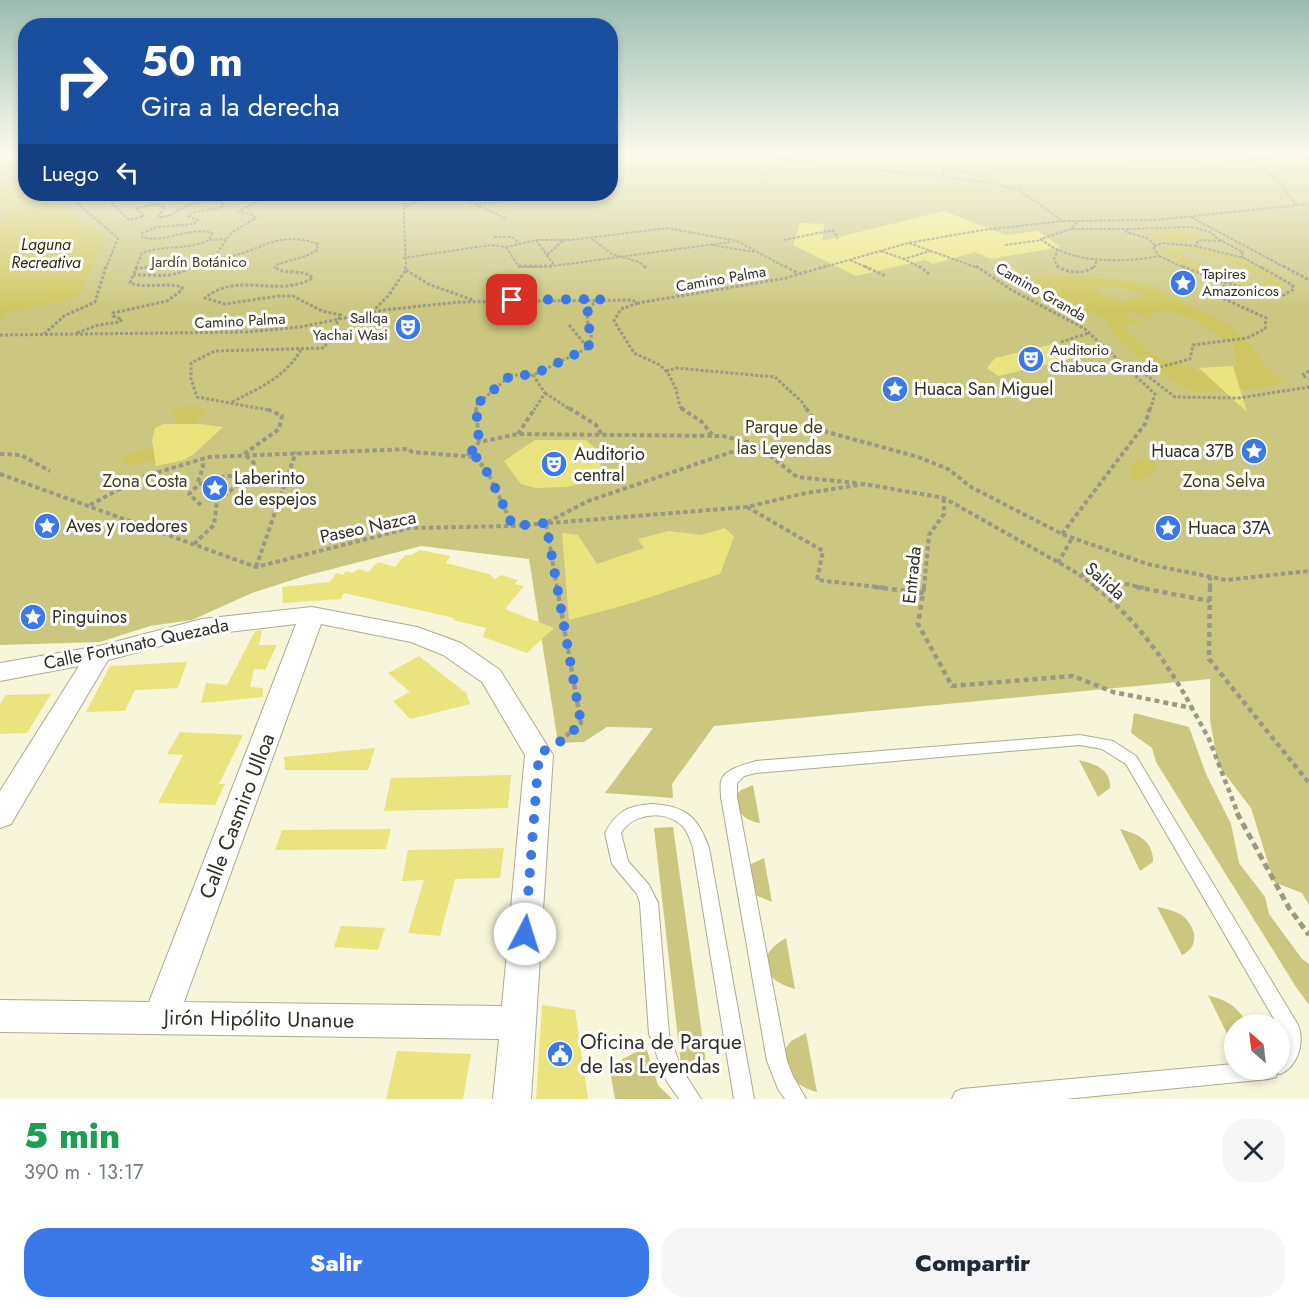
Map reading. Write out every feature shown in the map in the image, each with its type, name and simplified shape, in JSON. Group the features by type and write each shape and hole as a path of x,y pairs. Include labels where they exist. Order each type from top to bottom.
{"street":[{"name":"Calle Fortunato Quezada","path":"0,672 99,654 202,627 312,615 417,635 452,649 491,676 539,754"},
{"name":"Calle Casmiro Ulloa","path":"161,1017 312,615"},
{"path":"0,816 99,654"},
{"path":"512,1099 539,754"},
{"name":"Jirón Hipólito Unanue","path":"0,1016 519,1023"}],"lane":[{"path":"796,1099 785,1082 777,1061 729,797 729,782 739,772 756,767 1080,740 1106,744 1119,750 1131,760 1281,1014"},
{"path":"691,1099 673,1073 659,1034 649,903 643,890 620,864 612,833 621,819 635,812 669,811 683,817 695,832 744,1099"},
{"path":"1290,1029 1290,1050"},
{"path":"962,1099 1224,1074"}],"path":[{"path":"43,335 64,316 95,302 104,278 107,260 118,238 81,206"},
{"path":"113,206 129,220 144,216 137,208 143,206"},
{"path":"163,206 165,207 158,214 158,218 170,217 185,206"},
{"path":"209,240 212,233 203,230 183,232 157,240 142,237 142,233 157,227 194,224 198,220 188,216 192,213 215,210 223,206"},
{"path":"222,258 218,258 217,254 226,239 240,226 256,218 251,214 238,212 248,206"},
{"path":"480,206 507,219"},
{"path":"1042,206 1063,221"},
{"name":"Camino Palma","path":"0,335 248,332 339,321 372,312 478,302 601,299 632,300 638,303 800,274 908,243 984,230 1063,221 1092,223 1191,217 1293,206"},
{"path":"405,207 403,258 406,270 428,284 458,297 478,302"},
{"path":"1191,217 1309,280"},
{"path":"1071,229 1077,222"},
{"path":"1005,245 1042,240 1058,232 1071,229 1192,227 1210,232 1243,252 1241,255 1244,258"},
{"path":"403,258 491,245 506,247 536,240 553,242 667,228 737,241 800,274"},
{"path":"1128,229 1126,232 1147,238 1155,245 1178,243 1244,258 1292,285 1294,289 1282,296 1225,285 1159,256 1153,247 1155,245"},
{"path":"784,240 833,230 838,239"},
{"path":"494,237 512,237 520,244"},
{"path":"133,275 173,275 189,268 213,265 222,258 270,240 299,238 318,244 317,250 309,256 273,267 279,271 309,274 313,278 307,284 277,288 256,283 236,285 212,290 206,298 215,303 288,296 301,298 322,311 340,315 324,348 215,351 191,363 191,379 197,397 265,408 282,416 279,429 244,454"},
{"path":"592,238 612,254 639,262 646,268"},
{"path":"74,335 98,325 120,322 122,319 113,316 114,313 171,300 182,290 182,287 177,285 159,282 132,285 130,283 142,253 149,250 188,247 209,240 226,239"},
{"path":"536,240 554,265"},
{"path":"548,255 564,240"},
{"path":"1042,240 1058,250 1097,259 1150,259 1159,256"},
{"path":"1195,246 1199,240 1223,241"},
{"path":"506,247 519,267 580,266 702,243 737,241"},
{"path":"702,243 758,252"},
{"name":"Camino Granda","path":"908,243 974,265 1010,289 1090,333 1155,394 1145,424 1062,534"},
{"path":"904,259 931,250"},
{"path":"1058,250 1054,259 1058,268 1070,272 1089,271 1094,268 1097,259"},
{"path":"880,251 915,263 928,274"},
{"path":"850,260 886,276"},
{"path":"135,269 151,268 171,262 187,262 191,266 189,268"},
{"path":"372,312 388,296 406,270"},
{"path":"1225,285 1217,293 1220,297 1266,318 1265,329 1247,338 1193,345 1190,358 1144,374 1175,398 1239,398 1291,388 1309,387"},
{"path":"545,294 547,299"},
{"path":"479,442 476,405 511,375 533,375 588,348 592,334 586,322 588,310 593,303 601,299"},
{"path":"638,303 621,309 614,321 631,350 660,365 666,371 678,392 680,407 702,422 713,436"},
{"path":"569,325 588,348"},
{"path":"1061,342 1090,333"},
{"path":"231,402 284,376 296,362 302,348"},
{"path":"1077,352 1108,349"},
{"path":"666,371 676,368 775,377 802,402 820,430 918,457 948,469 971,487 1040,524 1072,538 1147,564 1226,580 1309,571"},
{"path":"1309,371 1302,375 1309,379"},
{"path":"533,375 545,393 596,425 602,435"},
{"path":"518,434 545,393"},
{"path":"467,457 479,442 518,434 723,436 755,444 797,477 864,484"},
{"path":"539,754 566,738 581,723 546,523 588,501 755,444"},
{"path":"90,506 142,477 202,459 244,454 409,449 412,452 476,457 489,475 513,526"},
{"path":"0,474 256,567 296,452"},
{"path":"0,454 30,457 50,471"},
{"path":"194,544 214,525 217,501 249,476 254,463 244,454"},
{"path":"201,505 189,494 198,483 203,467 202,459"},
{"path":"198,483 212,476 249,476"},
{"name":"Paseo Nazca","path":"256,567 411,528 513,526 747,507 801,494 864,484 944,498 967,513"},
{"name":"Entrada","path":"944,498 944,514 929,535 924,593 918,624 952,686 1073,676 1113,692 1192,708"},
{"path":"747,507 823,551 817,580 924,593"},
{"name":"Salida","path":"967,513 1077,573 1104,594 1149,642 1178,682 1209,739 1232,802 1289,908 1309,935"},
{"path":"1058,563 1072,538"},
{"path":"1077,573 1100,580 1210,601"},
{"path":"1210,577 1209,659 1309,783"}],"green space":[{"name":"Parque de las Leyendas","path":"0,206 1309,206 1309,905 1302,893 1274,882 1251,808 1218,765 1210,720 1210,679 714,726 672,784 673,798 605,793 653,728 607,727 584,742 558,743 529,559 421,546 305,576 252,593 192,620 150,626 100,642 0,645"},
{"path":"1134,713 1189,727 1206,774 1231,824 1239,863 1265,897 1269,914 1302,959 1309,964 1309,1005 1156,762 1152,748 1131,733"},
{"path":"1079,760 1101,768 1108,776 1110,788 1098,797"},
{"path":"753,785 760,823 745,817 739,811 736,801 736,795 741,790"},
{"path":"673,827 706,1063 681,1065 654,828"},
{"path":"1120,829 1133,833 1147,843 1153,862 1140,871"},
{"path":"764,858 772,902 753,894 746,870 751,864"},
{"path":"1157,907 1179,914 1189,923 1194,933 1194,943 1188,952 1182,955"},
{"path":"786,938 795,989 775,980 766,967 769,952"},
{"path":"1208,995 1231,1005 1240,1014 1224,1014 1224,1028"},
{"path":"806,1033 817,1092 796,1082 787,1065 785,1049 791,1041"},
{"path":"646,1047 658,1085 672,1099 615,1099 609,1066"}],"water":[{"name":"Laguna Recreativa","path":"3,206 61,206 103,234 103,245 80,295 76,298 3,314 4,320 0,321 0,225 7,212"},
{"path":"1176,229 1209,237 1192,240 1193,243 1163,242 1140,232"},
{"path":"1177,245 1234,257 1272,276 1283,286 1280,290 1232,283 1200,272 1159,248","holes":["1181,250 1238,266 1270,283 1248,283 1223,276 1179,253"]},
{"path":"1054,274 1129,281 1152,287 1231,326 1251,345 1265,365 1285,383 1258,388 1197,393 1172,382 1141,359 1120,341 1105,320 1073,302 1039,289 1033,277","holes":["1108,286 1122,287 1142,295 1130,300 1118,301 1095,290","1169,311 1194,320 1233,345 1236,356 1235,366 1226,369 1228,373 1199,373 1195,367 1177,364 1151,353 1123,328 1132,322 1140,326 1145,325 1124,314 1131,312 1157,321 1148,313"]},
{"path":"193,405 208,411 195,422 204,431 160,461 127,465 120,457 165,442 177,425 172,408"},
{"path":"1138,459 1151,460 1158,467 1142,481 1132,478 1130,467"}],"building":[{"path":"944,211 1005,235 1038,231 1061,247 991,259 975,252 933,264 925,260 856,276 793,245 800,223 824,224 822,241"},
{"name":"Auditorio Chabuca Granda","path":"1057,343 1083,356 998,376 987,368 995,358"},
{"path":"1233,366 1247,412 1199,368"},
{"path":"163,424 200,424 223,427 194,454 184,460 156,466 152,440 155,428"},
{"name":"Auditorio central","path":"535,440 586,440 599,452 602,460 600,468 582,483 567,487 535,488 521,484 504,461"},
{"path":"725,528 734,537 720,574 629,604 569,620 562,533 578,535 597,564 644,548 638,539 669,531 701,535"},
{"path":"420,550 450,556 446,563 489,574 495,579 501,575 518,580 515,584 524,586 505,609 554,628 527,653 483,637 486,628 453,620 454,618 344,593 341,599 283,603 282,587 330,582 336,573 343,575 346,571 352,573 359,569 368,572 378,562 395,567 405,555 411,555"},
{"path":"262,630 259,645 277,645 265,670 254,669 250,687 263,688 263,697 201,703 206,683 227,685 255,631"},
{"path":"419,656 466,693 470,704 410,719 393,701 410,692 388,673"},
{"path":"187,662 178,688 135,690 125,711 86,712 110,666"},
{"path":"51,694 27,733 0,734 0,704 6,695"},
{"path":"180,732 243,735 219,784 225,784 215,805 158,803 183,755 167,754"},
{"path":"375,748 368,770 285,770 284,757"},
{"path":"511,775 508,808 384,811 391,778"},
{"path":"391,829 386,849 275,850 282,830"},
{"path":"504,848 500,878 455,879 440,936 408,933 424,880 402,881 408,850"},
{"path":"341,926 385,928 378,950 334,947"},
{"name":"Oficina de Parque de las Leyendas","path":"542,1005 575,1010 588,1099 536,1099"},
{"path":"397,1051 471,1054 463,1099 386,1099"}],"place":[{"name":"Tapires Amazonicos","path":"1183,283"},
{"name":"Sallqa Yachai Wasi","path":"408,327"},
{"name":"Auditorio Chabuca Granda","path":"1031,359"},
{"name":"Huaca San Miguel","path":"895,389"},
{"name":"Huaca 37B","path":"1254,451"},
{"name":"Auditorio central","path":"554,464"},
{"name":"Laberinto de espejos","path":"215,488"},
{"name":"Aves y roedores","path":"47,526"},
{"name":"Huaca 37A","path":"1168,528"},
{"name":"Pinguinos","path":"33,617"},
{"name":"Oficina de Parque de las Leyendas","path":"560,1054"}],"route":[{"path":"512,300 601,299 593,303 588,310 586,322 592,334 588,348 533,375 511,375 476,405 479,442 467,457 476,457 489,475 513,526 546,523 581,723 566,738 539,754 525,934"}],"park label":[{"name":"Jardín Botánico","path":"199,262"},
{"name":"Zona Costa","path":"145,481"},
{"name":"Zona Selva","path":"1224,481"}]}
